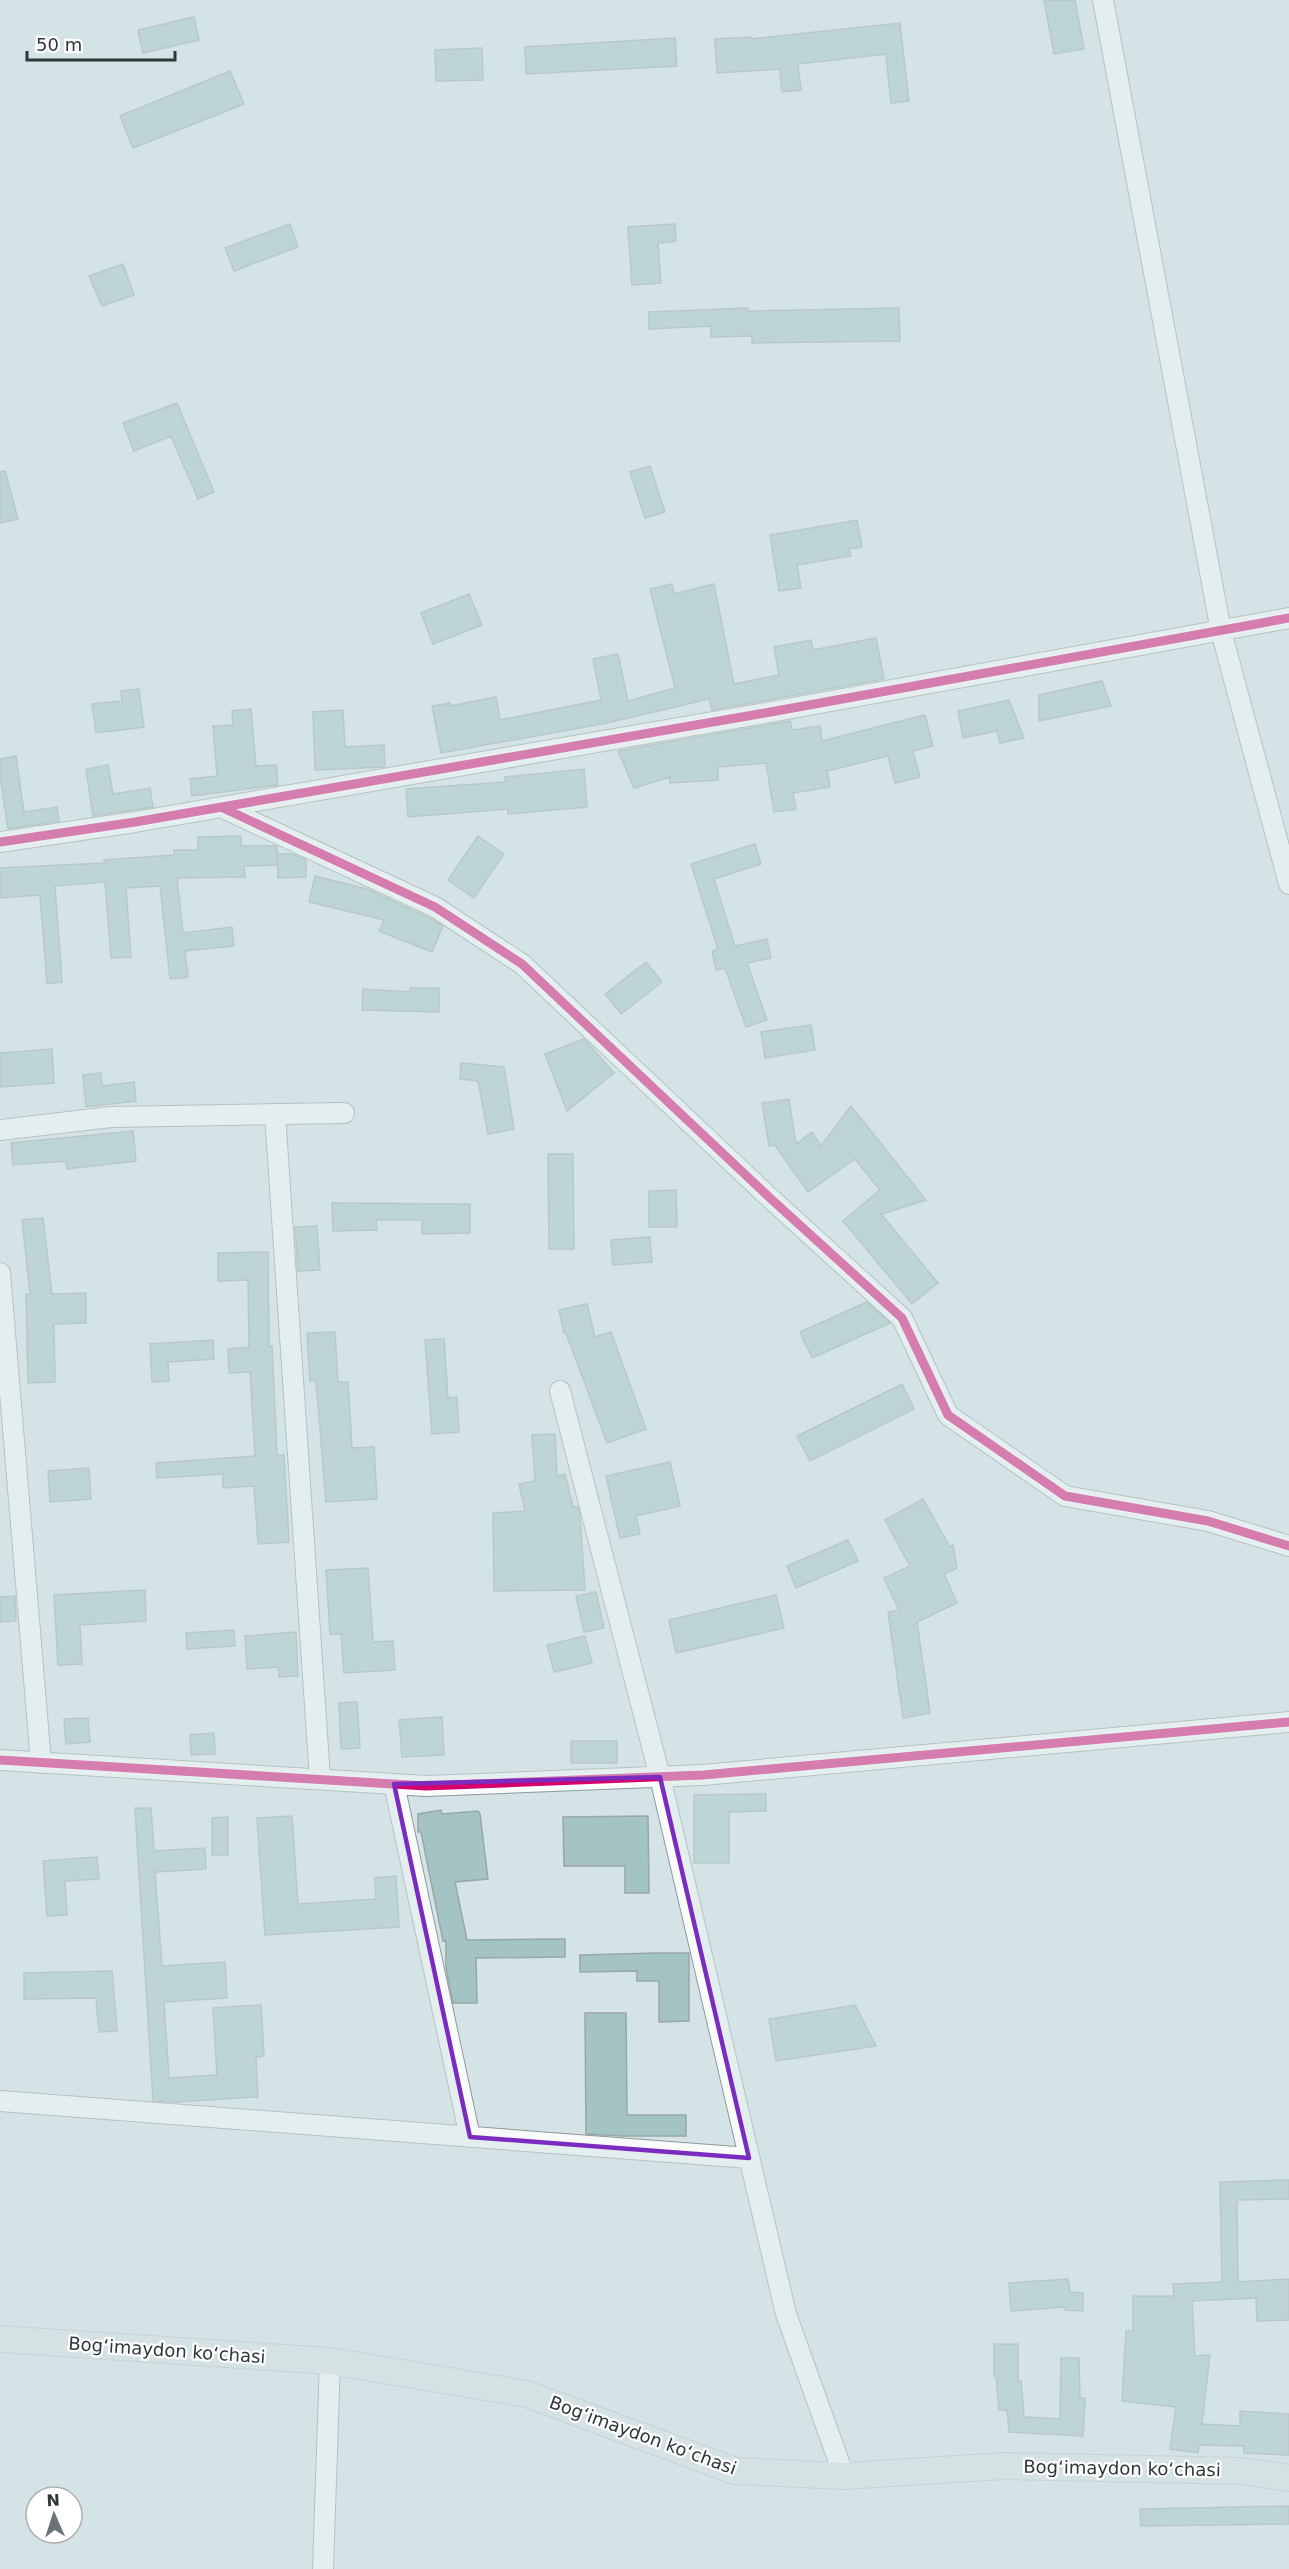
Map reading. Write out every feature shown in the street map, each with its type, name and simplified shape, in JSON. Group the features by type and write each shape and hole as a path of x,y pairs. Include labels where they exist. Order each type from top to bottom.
{"main road":[{"name":"Bogʻimaydon koʻchasi","path":"0,2339 330,2361 527,2394 735,2471 844,2476 1004,2466 1242,2471 1289,2478"}],"street":[{"path":"1103,0 1221,631 1289,884"},
{"path":"0,842 221,807 754,715 1289,618"},
{"path":"221,807 435,906 522,964 770,1198 902,1318 948,1415 958,1422 1065,1496 1208,1521 1289,1546"},
{"path":"0,1130 111,1117 344,1113"},
{"path":"275,1114 320,1779"},
{"path":"0,1274 41,1763"},
{"path":"560,1391 660,1777 786,2314 844,2476"},
{"path":"0,1760 426,1786 703,1775 1289,1722"},
{"path":"394,1784 470,2137"},
{"path":"0,2101 749,2158"},
{"path":"322,2569 330,2361"}],"highlighted area":[{"path":"660,1777 749,2158 470,2137 394,1784"}],"building":[{"path":"1044,0 1075,0 1084,49 1054,54"},
{"path":"194,17 199,40 143,53 138,30"},
{"path":"900,23 909,101 891,103 886,54 798,64 801,90 782,92 780,69 717,73 715,39 751,37 751,39"},
{"path":"675,38 677,66 526,74 525,47"},
{"path":"482,48 483,80 436,81 435,50"},
{"path":"230,71 244,104 133,148 120,116"},
{"path":"290,224 298,247 234,271 225,248"},
{"path":"675,224 676,241 658,243 661,283 632,285 628,227"},
{"path":"123,264 134,295 102,306 89,276"},
{"path":"748,308 748,311 899,308 900,341 752,343 752,336 711,337 711,326 649,329 649,312"},
{"path":"177,403 214,492 198,499 171,436 134,451 123,423"},
{"path":"650,466 665,512 645,518 630,472"},
{"path":"5,471 18,519 0,523 0,472"},
{"path":"857,520 862,547 849,549 851,556 797,565 801,588 779,591 770,535"},
{"path":"672,584 674,594 714,584 734,684 779,675 774,647 811,640 813,650 876,638 884,679 712,710 709,699 607,723 441,753 432,706 450,703 450,706 496,697 500,720 601,700 593,659 618,654 628,701 675,688 650,589"},
{"path":"469,594 482,625 433,644 421,613"},
{"path":"1102,681 1111,706 1039,721 1039,695"},
{"path":"139,689 144,727 96,733 92,704 122,701 121,691"},
{"path":"1009,700 1024,738 1000,743 997,731 963,738 958,711"},
{"path":"251,709 256,766 276,765 278,785 192,796 190,779 217,776 213,726 233,725 232,711"},
{"path":"343,710 345,747 384,745 385,767 315,770 313,712"},
{"path":"925,715 933,746 913,751 920,777 895,783 888,756 827,771 830,787 793,793 796,809 774,812 766,763 718,767 718,780 670,783 670,777 634,788 618,751 790,721 792,730 820,726 822,741"},
{"path":"16,756 24,812 57,807 59,821 8,829 0,776 0,759"},
{"path":"108,765 113,794 150,788 153,807 93,816 86,769"},
{"path":"584,769 587,807 508,814 508,809 408,817 406,789 505,782 505,777"},
{"path":"241,836 241,846 277,846 277,865 244,866 245,877 177,878 183,933 232,927 234,946 185,951 188,977 170,979 160,886 126,888 131,957 111,958 105,882 55,886 62,982 47,984 40,895 0,898 0,868 104,863 104,860 174,855 174,850 198,850 198,837"},
{"path":"478,836 504,854 474,898 448,880"},
{"path":"755,844 761,864 714,879 735,946 767,939 771,958 747,963 767,1020 746,1027 725,968 716,970 712,951 718,949 691,864"},
{"path":"277,854 293,854 306,860 306,877 278,878"},
{"path":"315,876 367,889 443,926 432,952 379,931 384,920 309,902"},
{"path":"646,962 662,982 621,1014 605,994"},
{"path":"410,988 439,988 439,1012 362,1010 363,989 410,992"},
{"path":"811,1025 815,1050 765,1058 761,1032"},
{"path":"584,1039 614,1073 567,1111 545,1054"},
{"path":"52,1049 54,1083 0,1087 0,1053"},
{"path":"461,1063 504,1067 514,1129 488,1134 478,1081 460,1079"},
{"path":"101,1073 102,1086 134,1082 136,1101 86,1107 83,1075"},
{"path":"789,1099 796,1144 812,1132 821,1146 851,1106 926,1200 881,1214 938,1283 912,1304 843,1221 880,1190 855,1159 808,1192 775,1145 769,1146 762,1103"},
{"path":"133,1131 136,1161 67,1169 66,1161 13,1165 11,1143"},
{"path":"548,1154 573,1154 574,1249 549,1249"},
{"path":"676,1190 677,1227 649,1227 649,1191"},
{"path":"332,1203 470,1204 470,1233 422,1234 422,1220 376,1220 377,1230 333,1231"},
{"path":"43,1218 52,1294 86,1293 86,1323 54,1324 55,1382 28,1383 26,1294 30,1294 22,1220"},
{"path":"317,1226 320,1270 298,1271 295,1227"},
{"path":"650,1237 652,1262 613,1265 611,1240"},
{"path":"268,1252 269,1346 272,1346 277,1455 284,1455 289,1542 258,1544 254,1486 223,1488 223,1474 157,1478 156,1463 255,1456 250,1372 229,1373 228,1349 249,1347 248,1280 218,1281 218,1253"},
{"path":"867,1302 890,1323 812,1358 800,1332"},
{"path":"587,1304 595,1337 611,1332 646,1429 607,1443 566,1333 564,1333 559,1310"},
{"path":"335,1332 338,1382 348,1382 352,1448 374,1447 377,1499 326,1502 316,1380 310,1381 307,1333"},
{"path":"444,1339 448,1398 457,1397 459,1432 432,1434 425,1340"},
{"path":"213,1340 214,1359 168,1362 169,1381 152,1382 150,1344"},
{"path":"902,1384 914,1409 810,1461 797,1436"},
{"path":"555,1434 557,1476 565,1474 573,1507 578,1507 580,1516 585,1590 494,1591 493,1513 525,1511 519,1484 535,1481 532,1435"},
{"path":"670,1462 680,1506 636,1516 640,1534 620,1538 606,1476"},
{"path":"89,1468 91,1499 50,1502 48,1471"},
{"path":"923,1499 950,1547 953,1545 957,1568 944,1574 957,1603 917,1622 930,1713 903,1718 888,1612 899,1610 884,1578 910,1566 885,1520"},
{"path":"848,1540 858,1561 796,1588 787,1566"},
{"path":"368,1568 373,1642 393,1641 395,1670 344,1673 341,1634 330,1634 326,1570"},
{"path":"145,1590 146,1621 80,1625 82,1664 58,1665 54,1595"},
{"path":"596,1592 604,1628 584,1632 576,1596"},
{"path":"776,1595 784,1628 676,1653 669,1620"},
{"path":"15,1596 16,1621 0,1622 0,1597"},
{"path":"234,1630 235,1646 187,1649 186,1633"},
{"path":"296,1632 298,1676 279,1677 278,1667 247,1669 245,1636"},
{"path":"585,1636 592,1663 554,1672 547,1645"},
{"path":"357,1702 360,1748 341,1749 339,1703"},
{"path":"442,1717 444,1755 402,1757 399,1720"},
{"path":"88,1718 90,1742 66,1744 64,1719"},
{"path":"214,1733 215,1754 191,1755 190,1735"},
{"path":"571,1741 617,1741 617,1763 571,1763"},
{"path":"766,1794 766,1811 729,1812 729,1863 694,1863 694,1795"},
{"path":"135,1808 151,1808 154,1851 205,1848 206,1869 155,1872 162,1966 225,1962 227,1998 164,2002 169,2078 217,2075 213,2008 261,2005 264,2056 256,2057 258,2097 176,2102 153,2101"},
{"path":"441,1810 442,1814 478,1811 480,1814 488,1879 455,1882 467,1940 565,1939 565,1957 476,1958 477,2003 453,2003 446,1968 446,1940 443,1941 421,1832 418,1832 418,1814"},
{"path":"292,1816 298,1904 376,1899 375,1878 396,1876 399,1927 265,1935 257,1818"},
{"path":"648,1816 649,1893 625,1893 625,1866 564,1866 563,1817"},
{"path":"228,1817 228,1855 212,1855 212,1818"},
{"path":"97,1857 99,1879 65,1881 67,1915 47,1916 43,1861"},
{"path":"689,1953 689,2021 659,2022 659,1981 637,1981 637,1971 580,1972 580,1955"},
{"path":"112,1971 117,2031 99,2032 96,1998 24,1999 24,1973"},
{"path":"855,2005 876,2046 776,2061 769,2019"},
{"path":"585,2013 626,2013 627,2115 686,2115 686,2136 586,2134"},
{"path":"1289,2180 1289,2199 1237,2200 1238,2282 1289,2279 1289,2320 1257,2321 1256,2298 1192,2301 1195,2356 1210,2355 1202,2424 1240,2426 1240,2411 1289,2414 1289,2455 1244,2453 1244,2446 1199,2445 1198,2453 1170,2449 1176,2407 1122,2401 1126,2331 1133,2331 1133,2296 1174,2296 1173,2284 1222,2282 1220,2182"},
{"path":"1068,2279 1070,2292 1083,2293 1083,2311 1065,2310 1065,2307 1011,2311 1009,2283"},
{"path":"994,2344 1018,2344 1018,2382 1021,2381 1024,2417 1060,2419 1061,2358 1079,2358 1080,2398 1085,2398 1083,2436 1009,2432 1007,2410 999,2410 996,2376 994,2376"},
{"path":"1289,2506 1289,2524 1141,2526 1140,2509"}],"cycle path":[{"path":"0,842 135,822 765,713 1289,618"},
{"path":"221,807 435,907 522,964 770,1198 902,1318 948,1415 1065,1496 1208,1521 1289,1546"},
{"path":"0,1760 426,1786 703,1775 1289,1722"}]}
